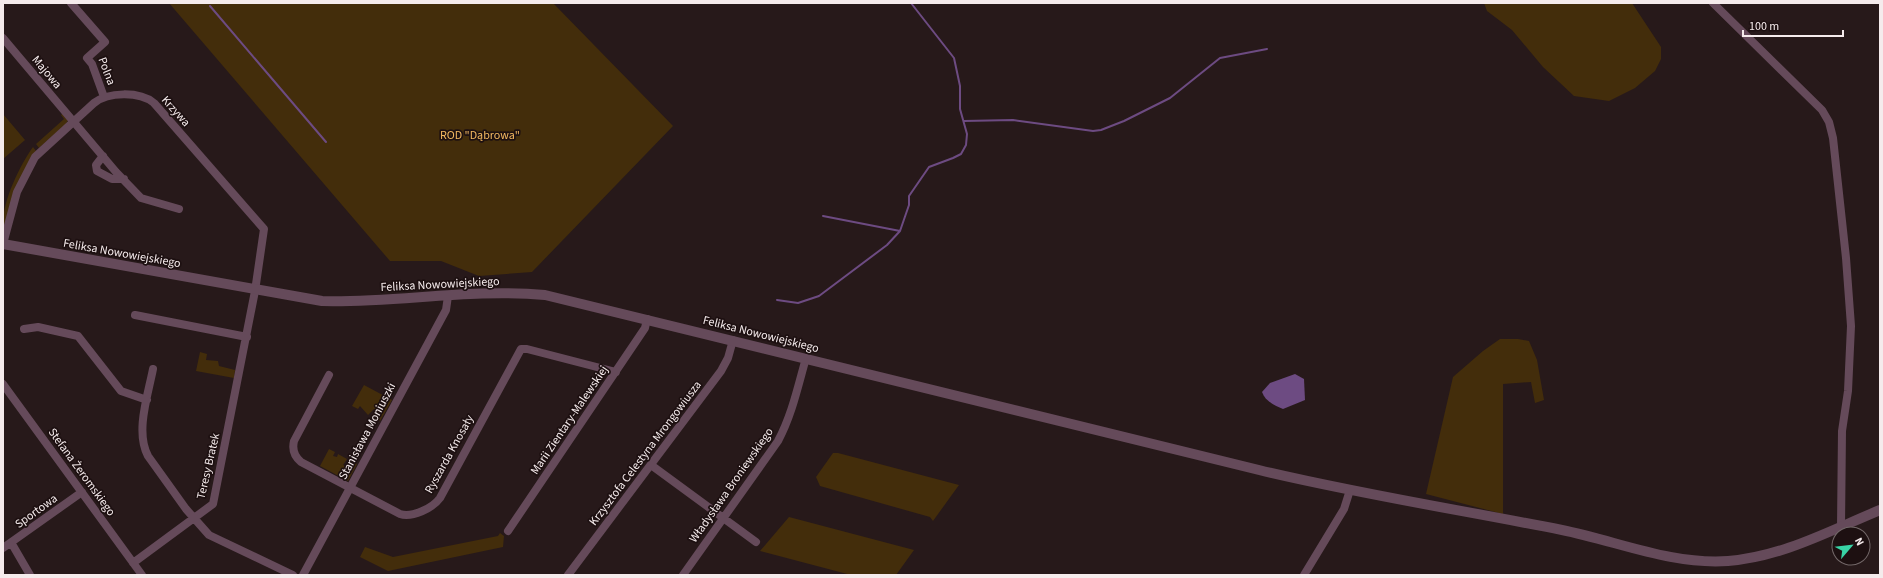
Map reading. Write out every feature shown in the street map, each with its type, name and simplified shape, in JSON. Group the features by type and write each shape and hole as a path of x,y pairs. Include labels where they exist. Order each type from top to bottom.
{"street":[{"name":"Polna","path":"71,3 105,42 87,58 92,64 104,97"},
{"path":"1713,3 1822,110 1829,122 1833,138 1846,258 1851,326 1848,391 1842,431 1841,526"},
{"name":"Majowa","path":"3,38 102,156 141,198 179,209"},
{"name":"Krzywa","path":"104,97 132,96 143,97 151,101 261,225 264,233 256,291"},
{"path":"3,244 17,192 31,163 41,150 73,121 94,103 104,97"},
{"path":"102,156 96,165 97,171 112,180 124,179"},
{"name":"Feliksa Nowowiejskiego","path":"3,244 256,291 329,302 510,293 545,295 1259,470 1350,490 1563,531 1661,556 1695,561 1729,561 1760,557 1791,547 1831,530"},
{"name":"Teresy Bratek","path":"133,563 195,519 214,502 256,291"},
{"name":"Stanisława Moniuszki","path":"303,575 446,310 448,296"},
{"path":"135,315 247,337"},
{"name":"Marii Zientary-Malewskiej","path":"508,531 645,328 647,319"},
{"path":"24,329 38,327 78,336 121,391 147,400"},
{"name":"Krzysztofa Celestyna Mrongowiusza","path":"568,575 721,371 728,358 733,340"},
{"name":"Ryszarda Knosały","path":"329,375 294,441 294,452 301,462 403,515 412,514 436,503 442,495 516,354 523,348 616,372"},
{"name":"Władysława Broniewskiego","path":"683,575 778,441 785,428 806,358"},
{"path":"153,369 142,432 143,447 148,456 205,532 212,538 293,575"},
{"name":"Stefana Żeromskiego","path":"3,384 142,575"},
{"path":"651,465 756,542"},
{"path":"1304,575 1344,509 1350,490"},
{"name":"Sportowa","path":"3,548 12,544 82,492"},
{"name":"Feliksa Nowowiejskiego","path":"1841,526 1880,510"},
{"path":"12,544 30,575"}],"green space":[{"name":"ROD \"Dąbrowa\"","path":"169,3 553,3 673,126 532,272 479,276 441,261 390,261"},
{"path":"1484,3 1632,3 1661,47 1661,59 1655,71 1635,88 1609,101 1574,96 1543,67 1512,30 1487,11"},
{"path":"63,113 68,120 66,124 39,148 36,144 64,119 61,115"},
{"path":"3,114 25,140 3,159"},
{"path":"33,147 36,151 5,225 3,223 4,214 9,194 23,163"},
{"path":"1500,339 1518,339 1529,341 1537,360 1544,400 1535,403 1531,382 1503,384 1503,514 1426,494 1453,377 1483,351"},
{"path":"200,352 207,354 206,360 218,361 219,366 235,370 234,378 196,371"},
{"path":"364,385 392,400 380,421 377,419 380,412 374,409 368,415 360,406 358,409 352,406"},
{"path":"329,449 335,452 333,456 337,457 338,454 347,459 343,465 350,469 354,462 357,464 348,481 320,466"},
{"path":"833,453 838,453 959,485 933,521 930,517 820,486 816,477"},
{"path":"789,517 914,550 896,575 851,575 760,551"},
{"path":"500,533 504,536 503,547 388,571 360,557 365,547 393,557 498,536"}],"shaded area":[{"path":"1295,374 1304,379 1305,400 1283,409 1265,398 1262,392 1270,383"}],"waterway":[{"path":"777,300 798,303 819,296 887,245 900,231 909,205 909,196 929,167 961,154 966,145 967,134 960,109 960,86 954,58 911,3"},
{"path":"210,6 326,142"},
{"path":"964,121 1013,120 1093,131 1101,130 1124,121 1170,98 1220,58 1267,49"},
{"path":"823,216 900,231"}]}
